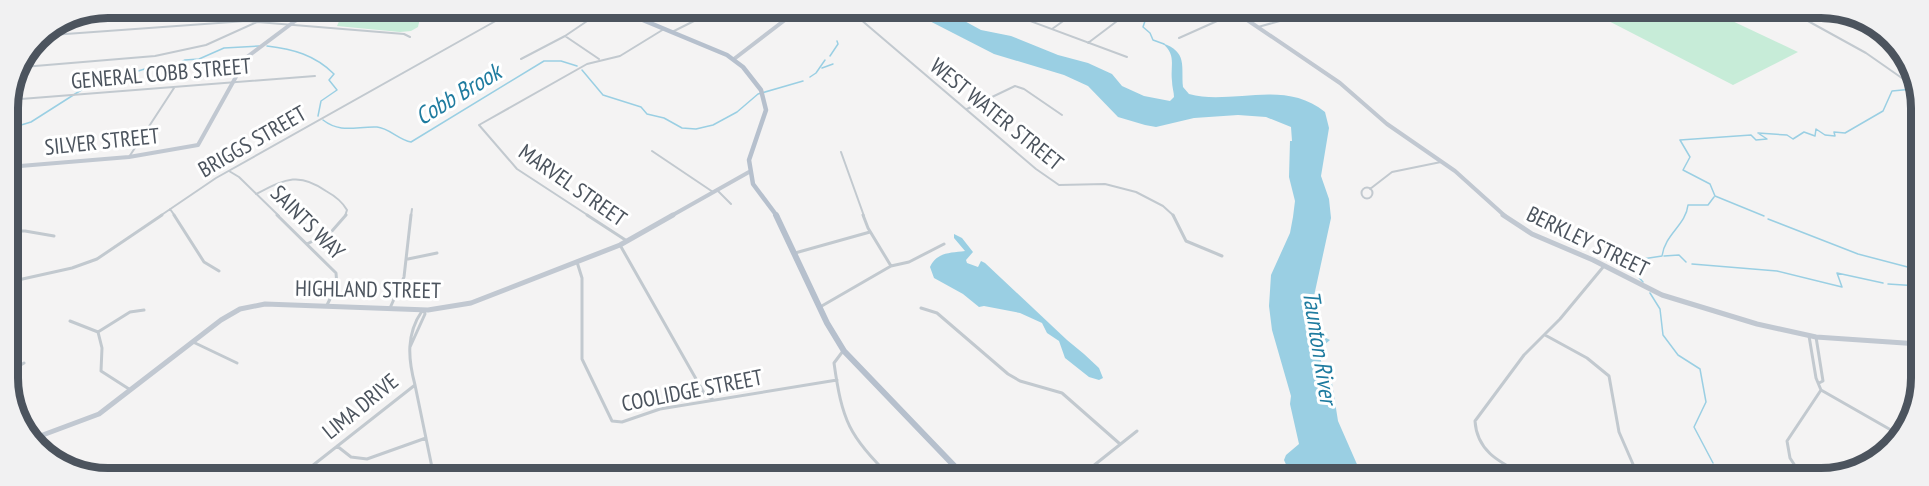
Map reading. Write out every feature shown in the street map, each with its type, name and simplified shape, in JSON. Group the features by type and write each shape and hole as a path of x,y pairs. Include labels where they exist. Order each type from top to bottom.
{"main road":[{"path":"639,18 716,49 734,59 762,92 766,113 750,154 749,172 755,187 777,216 820,307 844,351 956,468"}],"street":[{"path":"229,22 232,18"},
{"path":"232,82 248,57 292,23 302,18"},
{"name":"BRIGGS STREET","path":"18,280 72,268 94,260 229,171 501,18"},
{"path":"521,60 565,36 592,18"},
{"path":"672,32 700,18"},
{"path":"734,59 787,18"},
{"name":"WEST WATER STREET","path":"859,18 1037,170 1059,185 1077,182 1090,183 1146,196 1176,218 1186,241 1222,256"},
{"path":"1022,18 1127,57"},
{"path":"1052,29 1068,18"},
{"path":"1088,43 1121,18"},
{"path":"1179,38 1222,18"},
{"name":"BERKLEY STREET","path":"1244,18 1340,83 1387,124 1442,162 1521,228 1638,284 1678,300 1809,336 1911,343"},
{"path":"1258,27 1291,18"},
{"path":"1803,18 1866,53 1906,80"},
{"path":"28,67 155,56 206,45 258,21"},
{"path":"56,35 258,21 404,34 410,38"},
{"path":"565,36 600,60 620,56 664,28"},
{"name":"MARVEL STREET","path":"600,60 586,64 479,125 517,169 628,241"},
{"name":"GENERAL COBB STREET","path":"18,99 315,76"},
{"name":"SILVER STREET","path":"18,166 129,157 198,145 232,82"},
{"path":"967,109 1015,86 1024,89 1062,115"},
{"path":"129,157 174,87"},
{"path":"652,152 715,191 731,204"},
{"path":"842,152 870,232 891,266"},
{"path":"1370,189 1392,172 1442,162"},
{"name":"SAINTS WAY","path":"229,171 256,194 338,276 337,287 327,305"},
{"name":"HIGHLAND STREET","path":"39,436 92,417 227,316 253,305 274,303 424,309 452,308 475,302 620,245 749,172"},
{"path":"256,194 283,181 303,177 314,180 341,201 347,210 344,219 336,228 307,244"},
{"path":"170,209 204,262 219,271"},
{"path":"390,308 404,277 408,259 412,209"},
{"path":"18,231 54,236"},
{"path":"795,253 870,232"},
{"path":"820,307 891,266 909,262 944,244"},
{"path":"620,245 704,393 708,398 717,399"},
{"path":"408,259 437,253"},
{"name":"COOLIDGE STREET","path":"577,262 582,278 582,358 609,418 622,422 660,409 837,380"},
{"path":"1511,468 1484,450 1476,436 1475,421 1524,355 1545,335 1604,266"},
{"path":"921,308 937,313 1008,374 1020,381 1062,393 1120,444"},
{"name":"LIMA DRIVE","path":"309,468 415,385 409,360 410,347 425,314 424,309"},
{"path":"98,332 130,312 144,310"},
{"path":"70,321 98,332"},
{"path":"98,332 102,348 100,371 131,390"},
{"path":"1545,335 1587,358 1609,376 1618,432 1634,468"},
{"path":"1809,336 1816,378 1821,390 1893,431"},
{"path":"1816,337 1823,381 1819,382"},
{"path":"192,342 237,363"},
{"path":"844,351 834,362 842,414 858,446 881,468"},
{"path":"18,367 24,363"},
{"path":"415,385 432,468"},
{"path":"1796,468 1790,458 1787,441 1821,390"},
{"path":"1089,468 1137,431"},
{"path":"337,446 351,457 367,459 426,438"}],"green space":[{"path":"340,18 420,18 418,27 411,31 337,26"},
{"path":"1603,18 1726,18 1798,52 1733,85"}],"water":[{"name":"Taunton River","path":"924,18 959,18 981,30 1011,36 1058,55 1088,63 1112,74 1122,86 1144,96 1170,101 1174,97 1172,60 1170,52 1162,43 1180,55 1183,87 1189,94 1205,97 1275,95 1292,97 1309,102 1325,112 1329,128 1321,176 1329,199 1331,218 1309,319 1312,331 1330,340 1319,354 1324,371 1332,383 1338,421 1359,468 1288,468 1284,460 1286,455 1299,444 1290,404 1291,396 1272,330 1269,306 1271,275 1290,233 1295,201 1289,177 1291,127 1266,117 1238,115 1194,118 1156,127 1145,125 1118,117 1088,86 1064,75 994,54"},
{"path":"954,234 962,238 973,252 966,260 967,263 978,267 981,261 985,263 1099,368 1103,378 1099,380 1089,377 1065,358 1059,341 1047,333 1042,323 1020,313 979,307 963,294 934,278 930,267 936,258 944,254 965,251 954,238"}],"waterway":[{"path":"1151,18 1145,21 1143,27 1150,33 1153,40 1164,44"},
{"name":"Cobb Brook","path":"830,56 838,44 837,41"},
{"name":"Cobb Brook","path":"18,126 31,122 86,87 148,68 167,69 185,60 199,59 224,48 259,46"},
{"name":"Cobb Brook","path":"267,46 303,54 327,67 334,74 329,80 337,90 321,101 318,116"},
{"name":"Cobb Brook","path":"810,77 816,73 825,60"},
{"name":"Cobb Brook","path":"323,120 343,128 377,127 411,142 544,61 561,61 577,66"},
{"path":"822,68 833,64"},
{"name":"Cobb Brook","path":"582,70 603,95 641,107 647,114 664,118 682,128 696,129 713,125 737,112 758,94 803,81"},
{"path":"1764,216 1715,196 1710,184 1683,170 1690,157 1680,140 1751,135 1756,140 1767,139 1758,133 1787,135 1793,139 1804,132 1815,136 1816,129 1825,135 1835,136 1834,132 1845,133 1883,111 1892,91 1909,89"},
{"path":"1643,282 1632,270 1636,260 1662,256 1667,242 1684,218 1688,205 1708,205 1714,197"},
{"path":"1768,219 1858,254 1911,268"},
{"path":"1664,256 1679,255 1686,262"},
{"path":"1692,264 1777,271 1842,287 1837,273 1883,283"},
{"path":"1888,284 1911,285"},
{"path":"1650,293 1660,309 1663,335 1678,355 1700,369 1706,402 1694,427 1713,463"}]}
